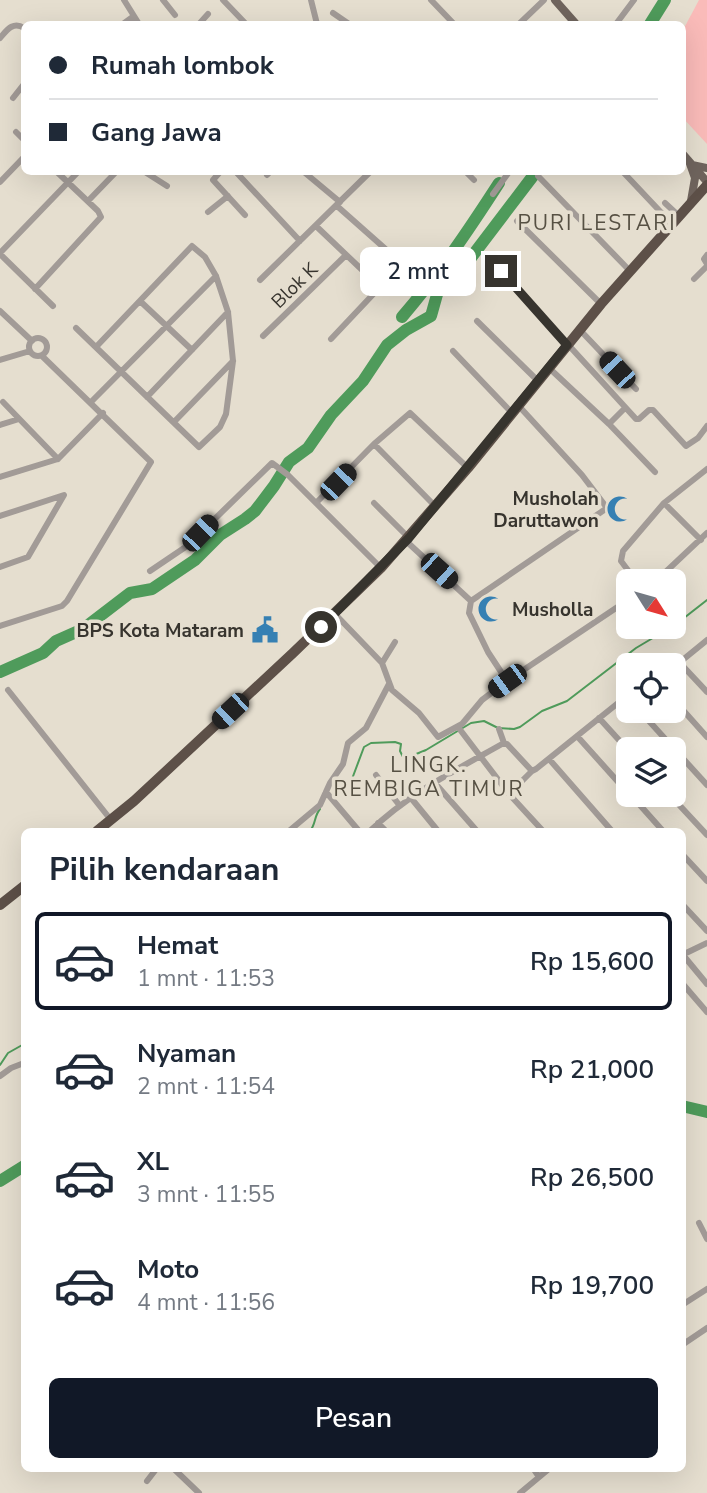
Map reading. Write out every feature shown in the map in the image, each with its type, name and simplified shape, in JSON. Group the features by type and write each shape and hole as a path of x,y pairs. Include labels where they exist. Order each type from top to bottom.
{"highway":[{"path":"101,828 335,614 381,568 468,468 601,304 707,184"},
{"path":"0,905 21,890"}],"main road":[{"path":"555,0 573,21"},
{"path":"686,157 707,184"},
{"path":"691,163 707,168"},
{"path":"690,203 695,182 691,163"}],"street":[{"path":"124,0 137,21"},
{"path":"163,0 176,15"},
{"path":"223,0 243,21"},
{"path":"311,0 316,21"},
{"path":"431,0 451,21"},
{"path":"522,21 544,0"},
{"path":"618,21 634,0"},
{"path":"333,13 345,21"},
{"path":"202,21 208,14"},
{"path":"127,21 134,16"},
{"path":"0,38 12,26 21,27"},
{"path":"13,98 21,88"},
{"path":"16,132 21,137"},
{"path":"0,182 21,159"},
{"path":"35,289 100,220 100,214 60,175"},
{"path":"53,306 0,254 75,175"},
{"path":"88,201 113,175"},
{"path":"150,175 167,186"},
{"path":"217,175 213,180 245,215"},
{"path":"239,175 300,241"},
{"path":"307,175 407,268"},
{"path":"260,280 365,175"},
{"path":"469,175 474,180"},
{"path":"493,194 507,175"},
{"path":"625,175 675,220"},
{"path":"538,176 630,271"},
{"path":"208,212 228,196"},
{"path":"665,203 675,220"},
{"path":"517,221 601,304"},
{"path":"316,226 380,287 331,339"},
{"path":"76,328 199,447 220,426 226,414 233,361 228,312 216,276 205,257 192,246 96,347"},
{"name":"Blok K","path":"263,337 346,255"},
{"path":"694,279 707,265 704,259 707,255"},
{"path":"501,271 638,420 653,410 685,446 695,442 707,426"},
{"path":"91,402 216,276"},
{"path":"140,301 192,350"},
{"path":"0,311 32,341"},
{"path":"147,397 228,312"},
{"path":"477,321 537,380"},
{"path":"580,330 636,389"},
{"path":"32,341 38,338 46,342 47,350 42,356"},
{"path":"30,351 32,341"},
{"path":"0,626 62,606 67,601 150,466 149,458 103,413 42,356 35,356 30,351"},
{"path":"0,360 30,351"},
{"path":"453,351 582,475 607,508 471,601 469,613 488,652 507,681"},
{"path":"174,422 233,361"},
{"path":"548,367 609,424 654,472"},
{"path":"4,402 58,459"},
{"path":"609,424 625,408"},
{"path":"0,477 58,459 103,413"},
{"path":"317,503 374,444 410,414 468,468"},
{"path":"0,425 19,419"},
{"path":"374,444 435,506"},
{"path":"150,571 187,546 272,463 282,469 381,568"},
{"path":"627,569 621,556 664,503 707,469"},
{"path":"0,516 64,495 28,557 0,567"},
{"path":"374,503 471,601"},
{"path":"664,503 701,540"},
{"path":"669,569 707,533"},
{"path":"335,614 382,663 392,690 419,713 438,737 460,728 482,701 507,681 616,608"},
{"path":"686,658 706,641"},
{"path":"382,663 395,642"},
{"path":"686,673 707,692"},
{"path":"293,828 328,795 343,764 348,743 366,728 389,684"},
{"path":"8,690 111,820"},
{"path":"509,794 532,771 616,706"},
{"path":"686,713 707,737"},
{"path":"599,718 616,737"},
{"path":"651,723 707,785"},
{"path":"460,728 509,794 539,828"},
{"path":"499,729 505,743 532,771"},
{"path":"577,736 616,780"},
{"path":"373,828 434,782 505,743"},
{"path":"549,759 609,828"},
{"path":"376,775 400,806"},
{"path":"434,782 474,828"},
{"path":"328,795 356,828"},
{"path":"411,798 436,828"},
{"path":"641,807 660,828"},
{"path":"681,807 707,835"},
{"path":"379,823 383,828"},
{"path":"686,857 707,881"},
{"path":"686,908 707,931"},
{"path":"686,954 707,943"},
{"path":"686,959 707,984"},
{"path":"686,988 707,1012"},
{"path":"0,1076 21,1064"},
{"path":"699,1223 707,1239"},
{"path":"686,1302 707,1289"},
{"path":"686,1342 707,1328"},
{"path":"147,1481 154,1472"},
{"path":"177,1472 199,1493"},
{"path":"535,1472 539,1478"},
{"path":"520,1493 546,1472"},
{"path":"185,1493 192,1486"}],"shaded area":[{"path":"699,0 707,0 707,144 686,121 686,24"}],"waterway":[{"path":"652,21 665,0"},
{"path":"0,672 43,653 56,641 83,629 130,593 152,589 195,560 220,535 255,511 289,462 308,448 331,415 363,381 387,345 431,316 438,291 470,259 534,175"},
{"path":"402,317 453,252 499,183"},
{"path":"686,616 707,600"},
{"path":"333,795 352,779 364,747 371,743 401,744 400,751 404,759 426,750 471,723 484,721 498,728 520,727 542,711 567,701 651,639"},
{"path":"312,828 320,809"},
{"path":"0,1065 8,1053 21,1046"},
{"path":"686,1107 707,1112"},
{"path":"0,1181 21,1168"}],"place":[{"name":"Musholah Daruttawon","path":"620,509"},
{"name":"Musholla","path":"491,609"},
{"name":"BPS Kota Mataram","path":"265,630"}],"district":[{"name":"PURI LESTARI","path":"597,223"},
{"name":"LINGK. REMBIGA TIMUR","path":"429,777"}],"route":[{"path":"321,627 409,538 567,345 501,271"}]}
